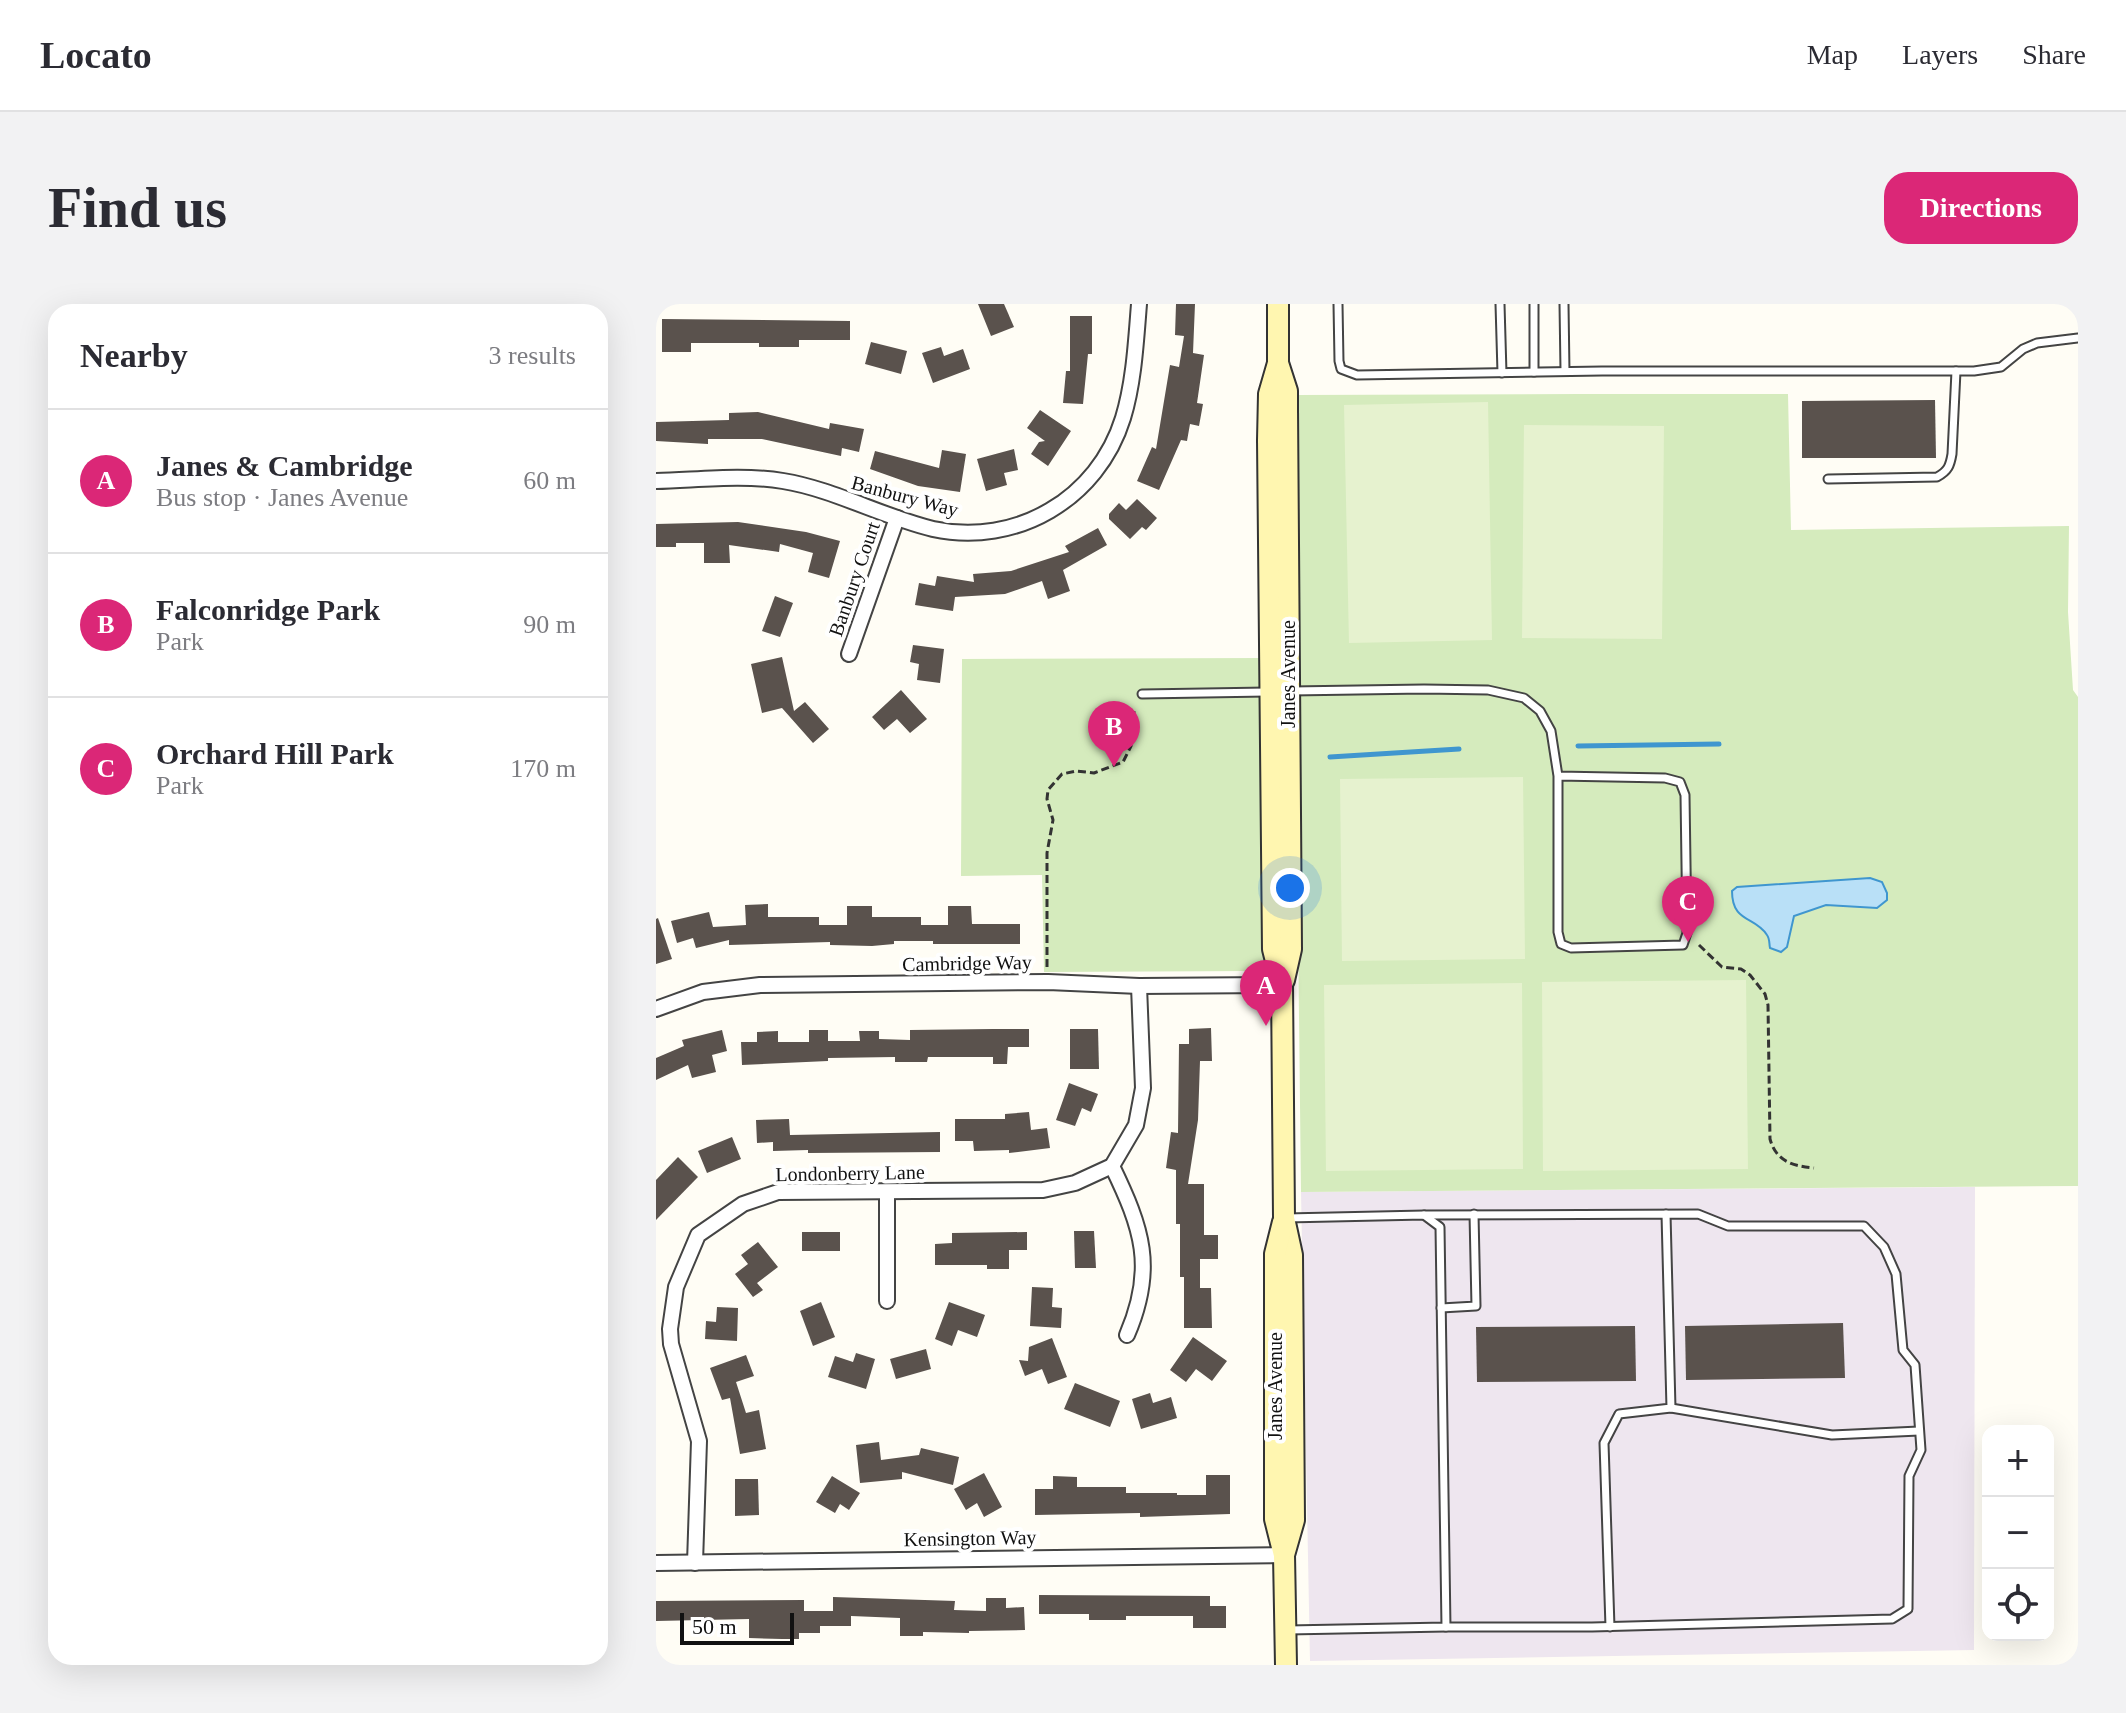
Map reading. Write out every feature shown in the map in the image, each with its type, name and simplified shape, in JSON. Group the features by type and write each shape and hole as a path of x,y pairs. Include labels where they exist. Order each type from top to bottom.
{"street":[{"name":"Banbury Way","path":"656,481 783,481 897,518 952,532 991,532 1029,521 1082,489 1105,457 1123,419 1128,400 1139,304"},
{"name":"Janes Avenue","path":"1278,304 1278,363 1269,394 1279,691 1273,949 1282,985 1284,1218 1275,1254 1275,1519 1284,1555 1286,1665"},
{"name":"Banbury Court","path":"849,654 897,518"},
{"name":"Cambridge Way","path":"656,1009 703,992 735,986 1048,982 1139,986 1282,985"},
{"path":"1127,1335 1139,1306 1143,1254 1135,1213 1112,1166 1136,1125 1142,1101 1139,986"},
{"name":"Londonberry Lane","path":"695,1563 699,1441 674,1358 670,1329 676,1287 698,1235 743,1204 764,1195 793,1191 1043,1190 1075,1183 1112,1166"},
{"path":"887,1192 887,1301"},
{"name":"Kensington Way","path":"656,1563 1284,1555"}],"lane":[{"path":"1338,304 1341,369 1347,373 1365,375 1565,371 1956,371 2001,367 2023,349 2037,343 2078,338"},
{"path":"1500,304 1502,373"},
{"path":"1534,304 1534,372"},
{"path":"1564,304 1565,371"},
{"path":"1828,479 1937,477 1945,473 1952,454 1956,371"},
{"path":"1142,694 1456,689 1488,690 1524,698 1540,711 1551,731 1558,776 1558,932 1561,944 1571,948 1683,945 1687,933 1685,795 1680,782 1665,778 1558,776"},
{"path":"1441,1308 1476,1306 1474,1214"},
{"path":"1666,1214 1671,1408"},
{"path":"1284,1218 1698,1214 1728,1226 1864,1226 1884,1247 1896,1274 1903,1350 1915,1365 1921,1450 1909,1476 1908,1609 1892,1619 1610,1627 1285,1630"},
{"path":"1424,1215 1440,1227 1446,1627"},
{"path":"1610,1627 1604,1443 1619,1414 1671,1408 1832,1435 1919,1431"}],"path":[{"path":"1048,982 1047,853 1053,820 1047,799 1048,790 1062,774 1076,771 1094,773 1123,762 1131,746 1134,711"},
{"path":"1699,945 1722,967 1741,969 1750,975 1765,994 1768,1005 1770,1139 1773,1150 1790,1165 1814,1168"}],"shaded area":[{"path":"1975,1187 1974,1650 1310,1661 1301,1192"}],"green space":[{"path":"1788,394 1791,530 2069,526 2068,612 2073,690 2078,697 2078,1186 1301,1192 1295,666 1296,395"},
{"path":"1488,402 1492,640 1349,643 1344,405"},
{"path":"1524,425 1664,426 1662,639 1522,638"},
{"path":"1264,658 1269,954 1262,968 1254,971 1044,972 1042,875 961,876 962,659"},
{"path":"1523,777 1525,959 1342,961 1340,779"},
{"path":"1746,980 1748,1169 1543,1171 1542,982"},
{"path":"1522,983 1523,1169 1326,1171 1324,985"}],"water":[{"path":"1870,878 1882,882 1887,900 1877,908 1826,905 1794,916 1787,947 1781,952 1770,948 1767,935 1740,914 1733,901 1732,891 1737,887"}],"building":[{"path":"978,304 1004,304 1014,327 991,336"},
{"path":"1176,304 1195,304 1193,353 1204,355 1197,403 1203,404 1199,426 1190,424 1187,441 1181,440 1159,490 1137,481 1152,447 1156,449 1170,365 1179,367 1184,336 1175,335"},
{"path":"1070,316 1092,316 1092,354 1088,354 1083,404 1063,403 1066,371 1070,371"},
{"path":"662,319 850,321 850,340 799,340 799,347 759,347 759,343 691,343 691,352 662,352"},
{"path":"871,342 907,351 901,374 865,364"},
{"path":"941,347 944,356 963,349 970,369 933,383 922,353"},
{"path":"1935,400 1936,458 1802,458 1802,401"},
{"path":"1040,410 1071,431 1048,466 1031,454 1039,442 1045,441 1027,428"},
{"path":"758,412 829,429 830,423 864,429 859,452 842,448 841,456 762,439 708,439 708,444 656,441 656,422 729,420 729,413"},
{"path":"1014,449 1018,470 1004,473 1007,485 986,491 977,459"},
{"path":"942,450 966,454 960,492 918,486 870,469 875,451 939,468"},
{"path":"1137,499 1157,518 1146,530 1142,527 1130,539 1109,519 1109,514 1119,503 1126,510"},
{"path":"738,522 806,532 840,541 829,578 808,572 813,553 780,544 779,552 729,545 730,563 704,563 704,543 656,547 656,524"},
{"path":"1098,528 1107,545 1063,570 1070,591 1048,599 1042,581 1005,594 955,597 953,611 915,605 919,583 935,586 937,576 974,582 973,574 1011,571 1069,552 1065,546"},
{"path":"775,596 793,603 780,637 762,631"},
{"path":"913,645 944,649 940,683 917,680 919,664 910,662"},
{"path":"782,657 794,711 805,702 829,729 813,743 782,708 762,713 751,664"},
{"path":"901,690 927,719 910,733 897,719 884,730 872,717"},
{"path":"768,904 768,917 819,917 819,925 847,925 847,906 872,906 872,917 921,917 921,925 948,925 948,906 971,906 972,924 1020,924 1020,944 894,941 894,944 872,946 830,945 830,942 729,945 729,940 696,948 693,938 677,943 671,921 709,912 713,927 746,925 745,905"},
{"path":"656,919 672,959 656,964"},
{"path":"1211,1028 1212,1061 1200,1061 1198,1120 1188,1184 1204,1184 1204,1235 1218,1235 1218,1259 1200,1259 1200,1288 1211,1288 1212,1328 1184,1328 1180,1224 1176,1224 1176,1170 1166,1168 1171,1132 1178,1133 1179,1044 1189,1044 1189,1029"},
{"path":"1029,1029 1029,1047 1008,1047 1007,1064 993,1064 993,1057 928,1057 927,1062 895,1062 895,1057 828,1058 828,1061 742,1065 741,1042 757,1042 757,1032 778,1031 778,1042 809,1042 809,1030 828,1030 828,1041 860,1041 859,1031 879,1031 879,1039 910,1040 910,1030"},
{"path":"1070,1029 1098,1029 1099,1069 1070,1069"},
{"path":"722,1030 727,1051 712,1055 716,1072 692,1078 688,1065 656,1080 656,1058 684,1046 682,1040"},
{"path":"1069,1083 1098,1094 1091,1112 1082,1108 1075,1126 1056,1120"},
{"path":"1029,1112 1031,1130 1047,1128 1050,1148 1009,1153 1009,1150 974,1151 973,1141 955,1141 955,1119 1005,1119 1005,1114"},
{"path":"789,1119 790,1135 940,1132 940,1152 808,1153 808,1150 773,1151 773,1142 757,1143 756,1120"},
{"path":"732,1137 741,1159 707,1173 698,1151"},
{"path":"678,1157 698,1177 656,1220 656,1180"},
{"path":"1074,1231 1094,1231 1096,1268 1075,1268"},
{"path":"802,1232 840,1232 840,1251 802,1251"},
{"path":"1027,1232 1027,1250 1009,1250 1009,1269 987,1269 987,1265 935,1265 935,1244 952,1243 952,1233"},
{"path":"758,1242 778,1267 757,1283 763,1290 753,1297 735,1274 748,1264 741,1255"},
{"path":"1032,1287 1053,1288 1052,1307 1062,1308 1061,1328 1030,1326"},
{"path":"821,1302 835,1337 813,1346 800,1311"},
{"path":"949,1302 985,1315 977,1337 958,1330 952,1346 935,1339"},
{"path":"717,1307 738,1308 737,1341 705,1339 706,1321 716,1322"},
{"path":"1843,1323 1845,1378 1686,1380 1685,1326"},
{"path":"1635,1326 1636,1381 1477,1382 1476,1327"},
{"path":"1193,1337 1227,1361 1212,1381 1196,1369 1186,1382 1170,1370"},
{"path":"1052,1338 1067,1377 1048,1384 1042,1369 1025,1376 1019,1360 1028,1361 1029,1347"},
{"path":"926,1349 931,1369 896,1379 890,1359"},
{"path":"856,1353 875,1359 866,1389 828,1377 835,1356 853,1362"},
{"path":"746,1355 754,1376 736,1382 746,1413 759,1410 766,1449 740,1454 730,1398 722,1400 710,1368"},
{"path":"1075,1383 1120,1401 1110,1427 1064,1409"},
{"path":"1150,1393 1153,1403 1171,1397 1177,1418 1141,1429 1132,1399"},
{"path":"879,1442 881,1460 919,1455 921,1448 959,1457 953,1485 902,1472 902,1479 860,1483 856,1445"},
{"path":"984,1473 1002,1507 984,1517 977,1503 966,1510 954,1489"},
{"path":"1206,1475 1230,1475 1230,1514 1140,1517 1140,1513 1035,1515 1035,1489 1053,1489 1053,1476 1077,1477 1077,1487 1126,1487 1126,1493 1206,1495"},
{"path":"832,1476 860,1493 849,1510 840,1504 835,1513 816,1502"},
{"path":"735,1479 758,1479 759,1515 735,1516"},
{"path":"1039,1595 1210,1596 1210,1606 1226,1606 1226,1628 1193,1628 1193,1616 1126,1616 1126,1620 1089,1620 1089,1614 1039,1614"},
{"path":"833,1597 955,1601 954,1610 986,1611 986,1598 1006,1598 1006,1608 1024,1607 1025,1630 923,1632 923,1636 900,1636 900,1618 851,1616 851,1626 820,1626 820,1633 799,1633 799,1639 782,1639 749,1638 749,1619 656,1621 656,1601 804,1600 804,1611 833,1611"}],"waterway":[{"path":"1578,746 1719,744"},
{"path":"1330,757 1459,749"}],"place":[{"name":"Falconridge Park","path":"1114,767"},
{"name":"Orchard Hill Park","path":"1688,942"},
{"name":"Janes & Cambridge","path":"1266,1026"}]}
